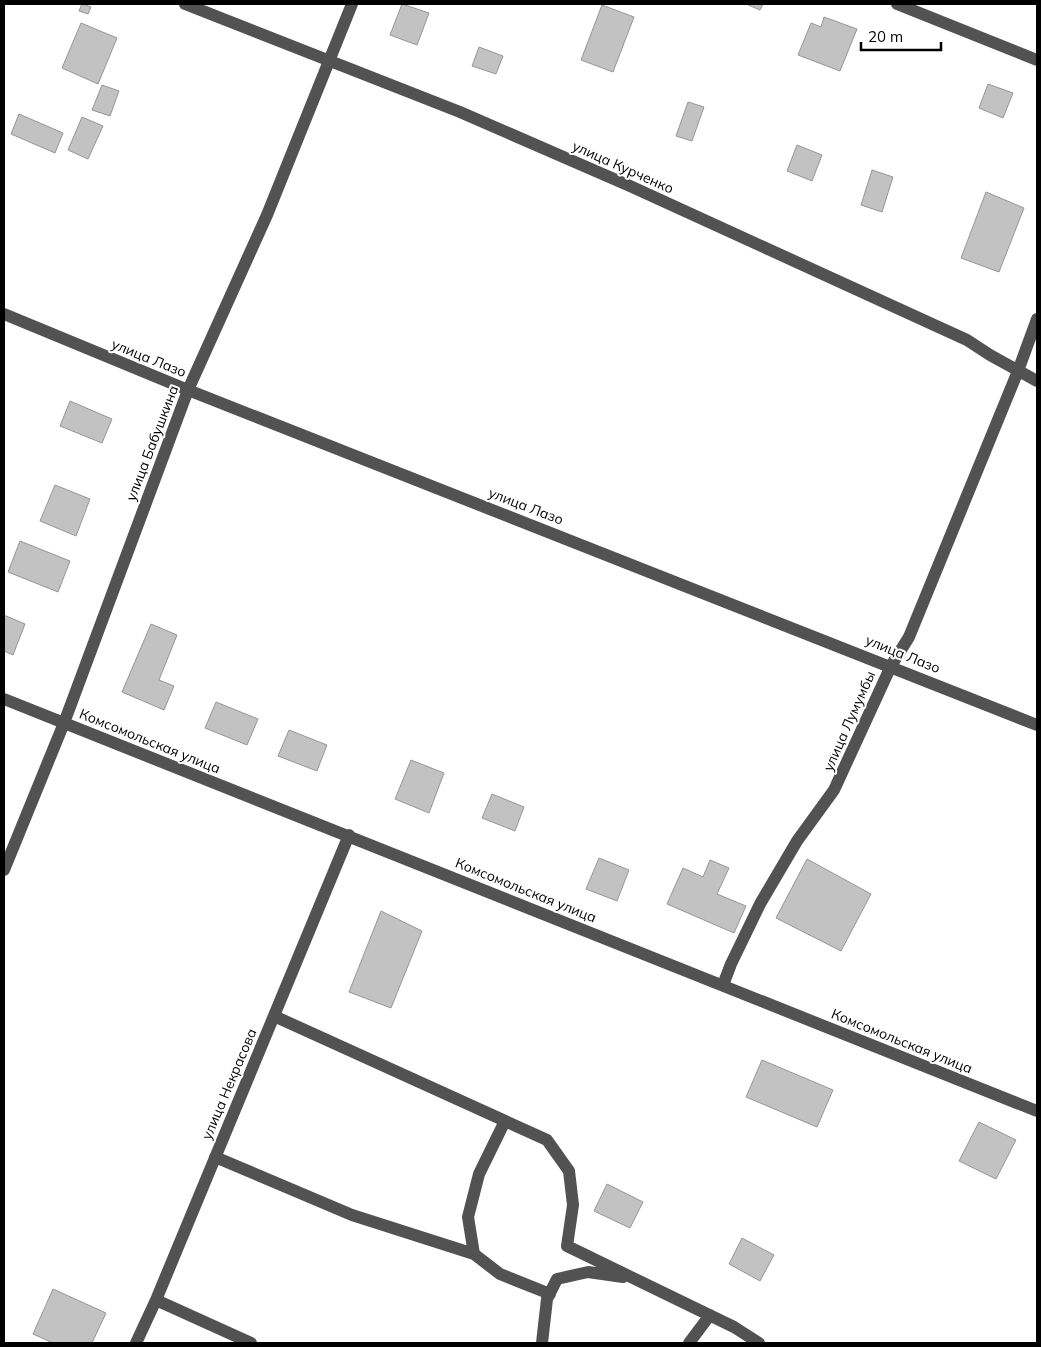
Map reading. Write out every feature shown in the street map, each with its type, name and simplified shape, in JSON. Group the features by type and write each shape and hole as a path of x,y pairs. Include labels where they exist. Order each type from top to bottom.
{"street":[{"name":"улица Курченко","path":"185,4 460,112 630,186 968,340 990,355 1037,381"},
{"name":"улица Бабушкина","path":"4,870 64,723 188,390 267,215 352,4"},
{"path":"897,4 1037,60"},
{"name":"улица Лазо","path":"4,314 188,390 1037,724"},
{"name":"улица Лумумбы","path":"723,985 760,904 797,841 834,790 891,666 910,637 1018,371 1037,319"},
{"name":"Комсомольская улица","path":"4,699 1037,1111"},
{"name":"улица Некрасова","path":"136,1343 156,1300 349,836"},
{"path":"274,1016 547,1140 569,1170 573,1205 568,1246 734,1327 759,1343"},
{"path":"474,1254 468,1217 479,1174 505,1120"},
{"path":"215,1157 352,1215 474,1254 500,1274 550,1294"},
{"path":"542,1343 547,1299 557,1279 588,1272 633,1278"},
{"path":"156,1300 251,1343"},
{"path":"688,1343 710,1316"}],"building":[{"path":"82,4 91,7 88,14 79,11"},
{"path":"402,4 429,13 417,45 390,35"},
{"path":"746,4 763,4 760,10"},
{"path":"602,5 634,17 613,72 581,60"},
{"path":"824,17 857,29 840,71 798,55 811,23 821,27"},
{"path":"81,23 117,38 98,84 62,68"},
{"path":"479,47 503,56 496,74 472,66"},
{"path":"988,84 1013,93 1003,118 979,108"},
{"path":"102,85 119,91 110,116 92,110"},
{"path":"688,102 704,107 692,141 676,136"},
{"path":"19,114 63,133 55,153 11,134"},
{"path":"82,117 103,126 88,159 68,150"},
{"path":"797,145 822,155 812,181 787,171"},
{"path":"872,170 893,177 882,212 861,205"},
{"path":"986,192 1024,208 999,272 961,258"},
{"path":"70,401 112,419 102,443 60,426"},
{"path":"55,485 90,499 76,536 40,521"},
{"path":"20,541 70,561 58,592 8,572"},
{"path":"4,615 25,624 13,655 4,651"},
{"path":"151,624 177,635 159,680 174,686 164,710 122,692"},
{"path":"216,702 258,719 247,745 205,728"},
{"path":"289,730 327,745 317,771 278,756"},
{"path":"411,760 444,773 429,813 395,799"},
{"path":"492,794 524,807 515,831 482,818"},
{"path":"599,858 629,870 617,901 586,889"},
{"path":"807,859 871,894 841,951 776,918"},
{"path":"710,860 729,868 717,894 746,906 734,933 667,904 683,868 703,877"},
{"path":"381,911 422,931 391,1008 349,992"},
{"path":"762,1060 833,1090 817,1127 746,1097"},
{"path":"979,1122 1016,1140 996,1179 959,1161"},
{"path":"607,1184 643,1202 630,1228 594,1211"},
{"path":"742,1238 774,1255 760,1281 729,1264"},
{"path":"53,1289 106,1313 92,1343 53,1343 33,1334"}]}
